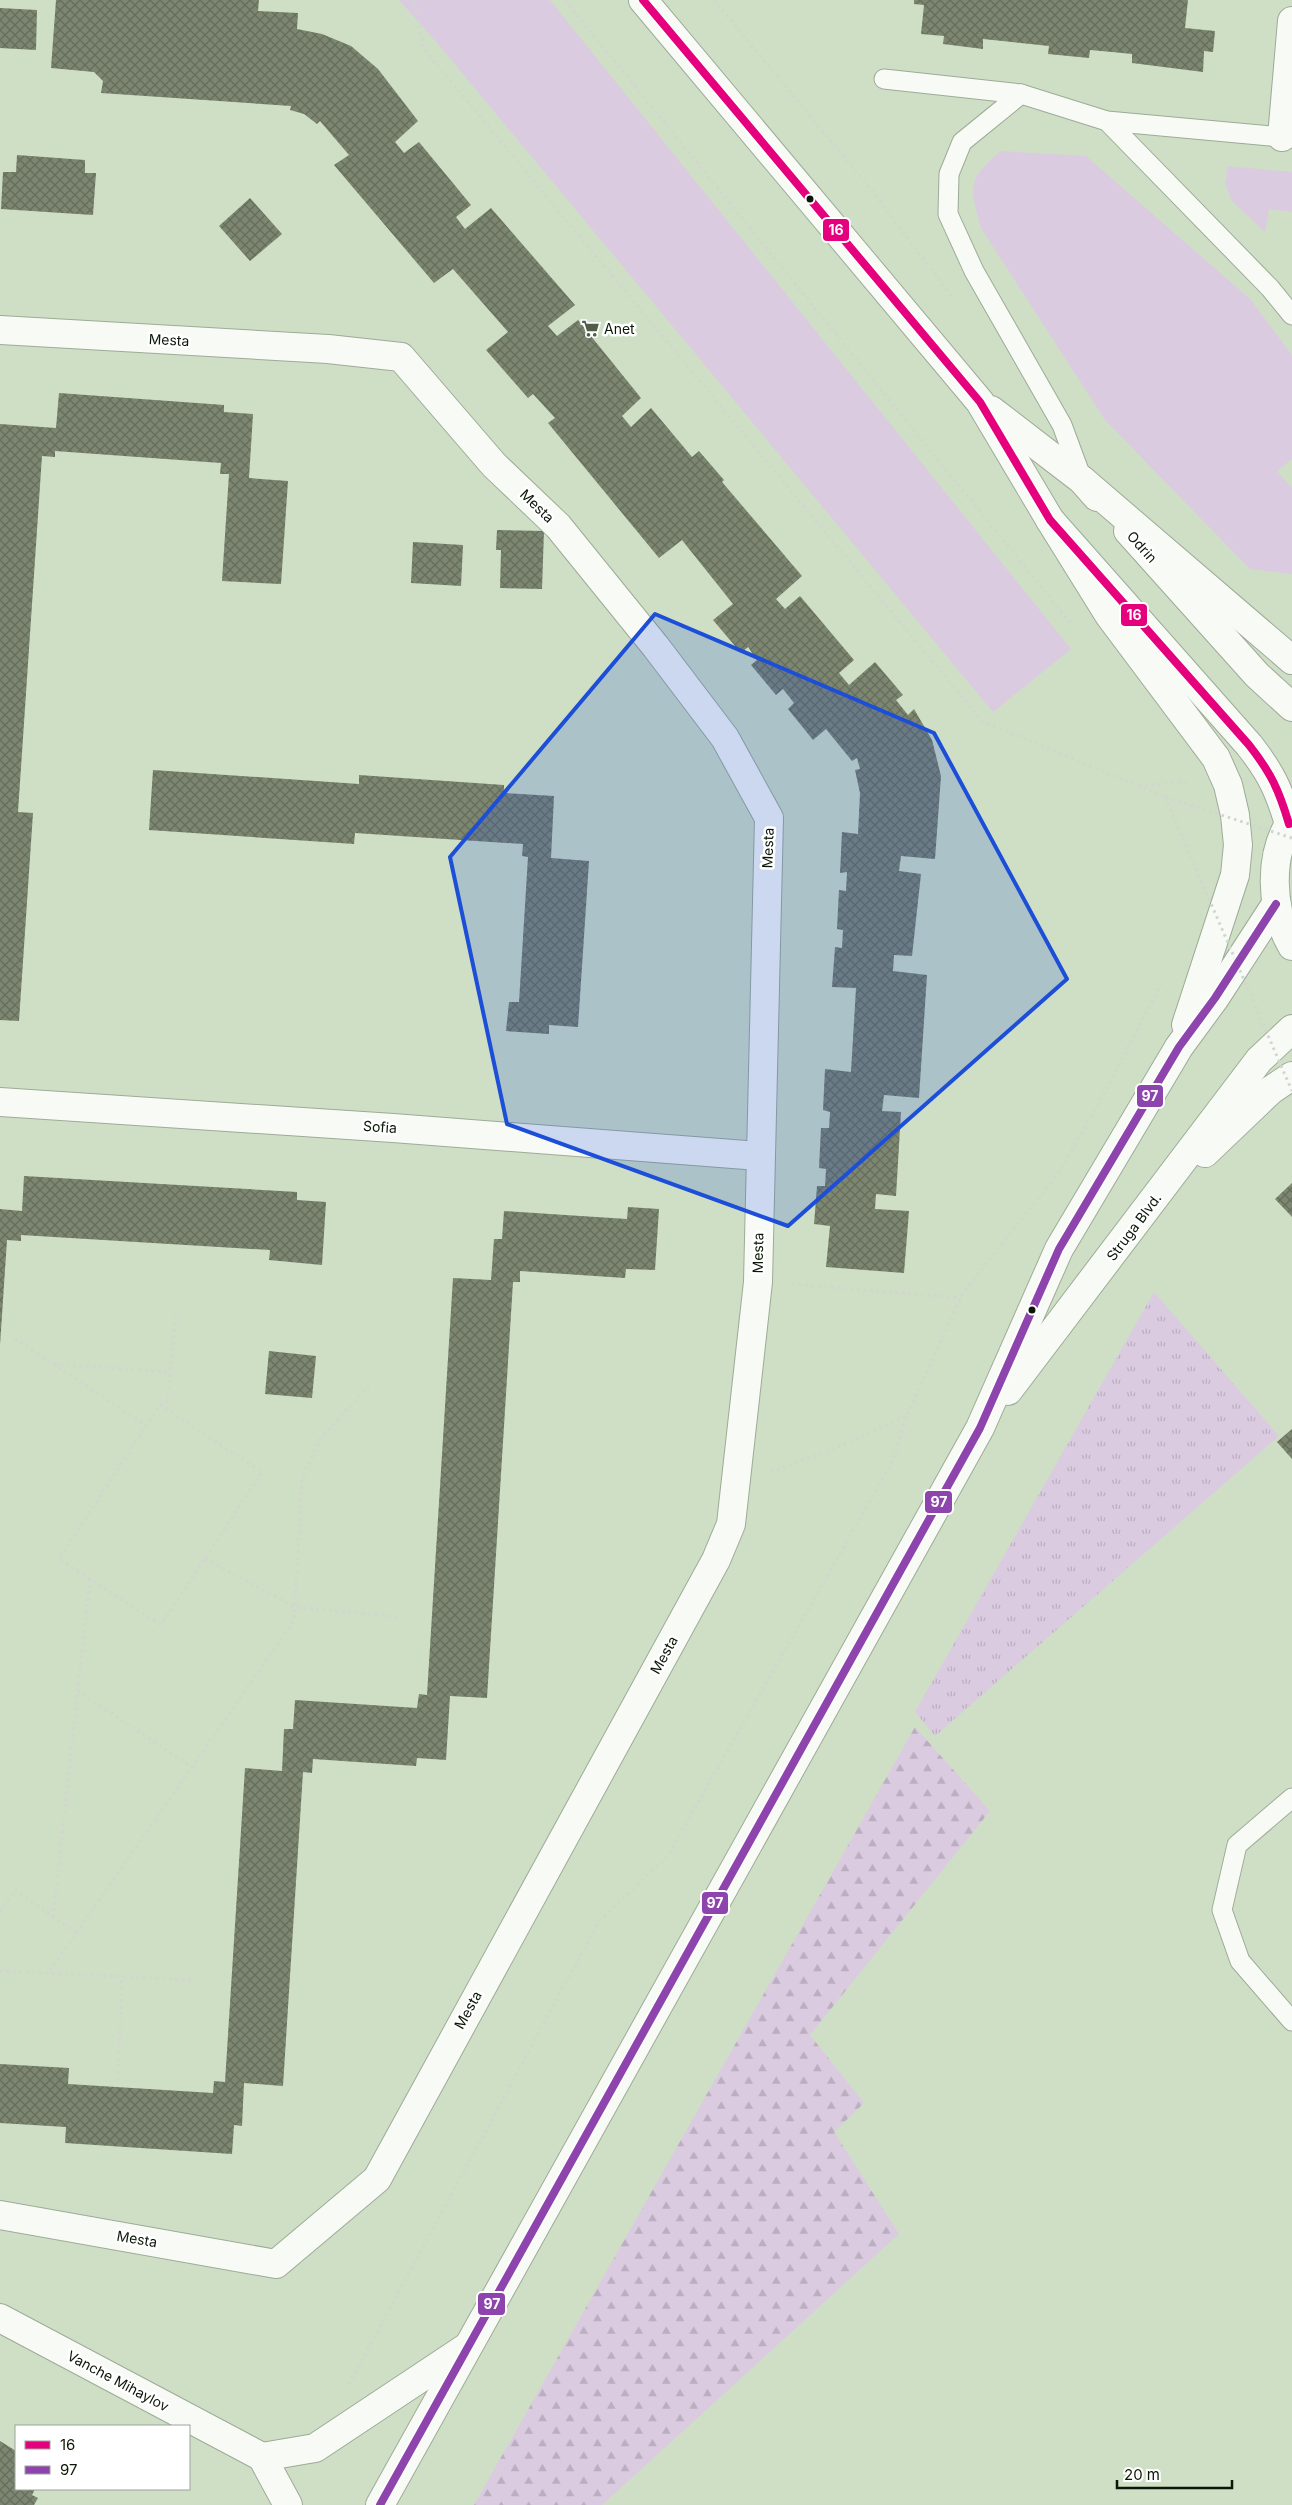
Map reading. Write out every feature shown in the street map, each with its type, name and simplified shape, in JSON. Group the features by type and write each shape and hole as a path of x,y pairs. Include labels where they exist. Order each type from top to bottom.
{"main road":[{"name":"Odrin","path":"643,0 980,402 1050,520 1249,744 1266,766 1279,790 1291,827"},
{"path":"1287,138 1292,22"},
{"name":"Mesta","path":"0,330 328,349 400,357 494,465 558,526 656,647 724,738 769,818 759,1156 758,1282 731,1524 716,1560 376,2180 276,2264 0,2215"},
{"name":"Odrin","path":"980,402 1082,480 1257,675 1292,707"},
{"path":"1082,480 1292,660"},
{"path":"1050,520 1109,615 1216,758 1228,785 1236,815 1238,845 1235,876 1179,1047"},
{"path":"1291,827 1277,859 1275,877 1276,904 1286,936 1292,946"},
{"name":"Struga Blvd.","path":"380,2505 980,1428 1060,1249 1179,1047 1220,990 1276,904"},
{"name":"Struga Blvd.","path":"980,1428 1147,1210 1258,1060 1292,1029"},
{"path":"1147,1210 1271,1090 1292,1076"},
{"name":"Sofia","path":"0,1102 393,1128 759,1156"},
{"name":"Vanche Mihaylov","path":"0,2318 262,2457"},
{"path":"288,2505 262,2457 316,2448 467,2347"}],"lane":[{"path":"884,79 1021,94 1107,121 1287,138"},
{"path":"1021,94 962,142 949,174 948,214 974,271 1062,426 1082,480"},
{"path":"1107,121 1270,288 1292,315"},
{"path":"1270,288 1292,292"},
{"path":"1292,1798 1237,1845 1222,1910 1240,1961 1292,2021"}],"path":[{"path":"413,0 424,49 982,721 1165,797 1291,827"},
{"path":"565,0 1076,628"},
{"path":"1139,786 1195,780"},
{"path":"1165,797 1292,1091"},
{"path":"1208,809 1210,818"},
{"path":"1204,899 1208,891"},
{"path":"346,2390 599,1921 667,1857 892,1462 907,1415 961,1298 1058,1174 1105,1092 1162,982"},
{"path":"758,1282 848,1287 961,1298"},
{"path":"166,1410 176,1316"},
{"path":"15,1338 146,1426"},
{"path":"52,1364 170,1372"},
{"path":"48,1973 294,1621 302,1479 321,1437 373,1382"},
{"path":"160,1406 166,1410 262,1472 162,1625 59,1559 160,1406"},
{"path":"736,1485 843,1446 907,1415"},
{"path":"205,1559 295,1607 399,1617"},
{"path":"53,1916 90,1579"},
{"path":"78,1691 192,1767"},
{"path":"0,1911 15,1890 76,1933"},
{"path":"0,1971 193,1980"},
{"path":"118,2080 122,1976"}],"highlighted area":[{"path":"655,614 934,733 1067,979 788,1226 507,1124 450,857"}],"green space":[{"path":"399,0 550,0 1071,649 993,712 438,44"},
{"path":"1001,151 1086,156 1250,299 1292,355 1292,459 1277,471 1292,488 1292,574 1250,569 1105,420 981,228 973,193 976,177"},
{"path":"1228,166 1292,172 1292,212 1269,209 1265,232 1232,201 1225,184"},
{"path":"1154,1292 1279,1436 935,1736 915,1712"},
{"path":"915,1727 990,1811 810,2035 864,2103 834,2132 899,2234 602,2505 474,2505"}],"building":[{"path":"56,0 259,0 258,11 298,13 297,29 322,34 351,46 378,69 418,121 395,142 404,153 419,142 471,205 456,217 465,229 491,208 575,305 548,326 557,336 578,320 641,398 622,416 631,427 651,408 692,457 699,451 724,480 722,482 802,576 776,599 785,609 800,596 854,660 839,673 849,685 875,662 903,695 896,700 908,715 914,709 932,740 941,776 935,859 901,856 899,871 921,874 912,956 894,955 893,971 927,975 919,1098 884,1095 882,1111 901,1112 896,1196 876,1194 875,1209 909,1211 904,1273 826,1267 830,1226 814,1224 817,1186 825,1186 826,1169 819,1168 821,1128 829,1128 830,1112 823,1110 825,1069 851,1072 856,988 832,987 835,947 842,948 843,930 837,929 839,890 846,891 847,872 840,873 842,832 858,834 860,793 855,770 860,769 857,758 852,761 826,729 813,740 788,709 794,703 783,689 776,695 751,665 757,660 748,647 741,653 713,620 733,604 682,540 659,558 548,423 555,418 533,394 528,398 486,350 508,332 453,269 434,283 334,165 349,155 320,121 317,124 304,114 290,110 291,106 101,93 103,81 94,72 51,68"},
{"path":"914,0 1188,0 1185,28 1215,31 1213,52 1204,51 1203,72 1132,63 1132,54 1090,50 1089,58 1048,54 1049,46 983,39 983,49 943,44 944,36 921,34 924,5 914,4"},
{"path":"0,8 37,10 36,50 0,48"},
{"path":"17,155 85,160 85,173 96,173 93,215 1,209 3,172 16,172"},
{"path":"250,198 282,234 250,261 219,226"},
{"path":"59,393 224,405 224,412 253,414 249,478 288,481 281,584 222,581 229,474 220,474 221,463 55,451 55,457 42,456 18,812 33,813 19,1021 0,1020 0,424 56,428"},
{"path":"497,530 544,531 542,589 500,588 501,550 496,550"},
{"path":"413,542 463,545 461,586 411,583"},
{"path":"153,770 359,784 359,775 504,785 504,793 554,796 551,858 589,861 578,1027 549,1025 549,1034 506,1031 509,1002 519,1002 528,857 522,856 523,844 355,833 354,844 149,830"},
{"path":"24,1176 297,1192 297,1200 326,1202 322,1265 269,1260 270,1250 21,1235 21,1241 7,1240 0,1345 0,1209 22,1211"},
{"path":"1292,1183 1292,1217 1275,1199"},
{"path":"628,1207 659,1209 655,1270 626,1269 625,1278 520,1271 520,1282 513,1282 487,1698 450,1696 446,1760 417,1758 416,1766 313,1759 312,1773 303,1772 283,2086 244,2083 242,2126 234,2125 232,2154 65,2143 66,2127 0,2123 0,2064 69,2068 68,2084 213,2093 214,2081 225,2082 245,1768 282,1771 284,1729 293,1729 295,1700 417,1708 419,1694 427,1695 453,1278 491,1280 494,1239 502,1239 504,1211 627,1219"},
{"path":"269,1351 316,1356 312,1398 265,1394"},
{"path":"1292,1429 1292,1459 1277,1442"},
{"path":"0,2441 15,2450 15,2490 34,2490 32,2495 38,2498 34,2505 0,2505"}],"transit line":[{"name":"16","path":"643,0 980,402 1050,520 1249,745 1274,782 1289,824"},
{"name":"97","path":"380,2505 980,1428 1059,1249 1179,1047 1215,998 1276,904"}],"place":[{"name":"Anet","path":"590,329"}]}
